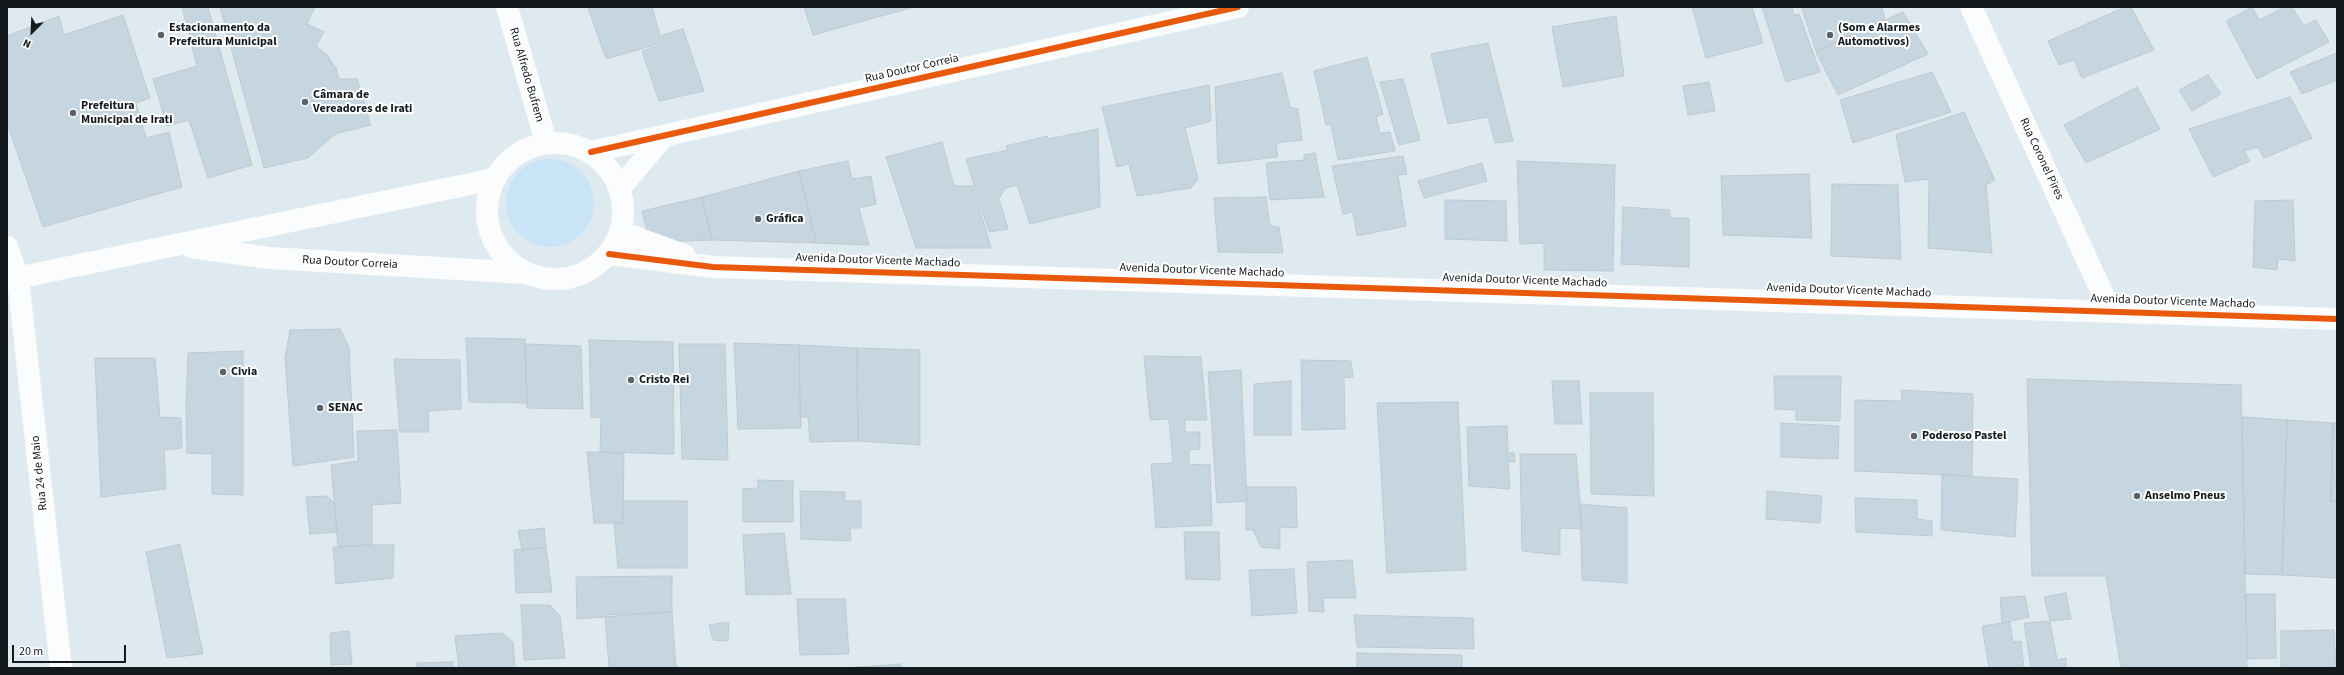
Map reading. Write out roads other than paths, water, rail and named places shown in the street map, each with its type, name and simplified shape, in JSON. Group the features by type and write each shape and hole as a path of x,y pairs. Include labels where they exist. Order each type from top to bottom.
{"street":[{"name":"Rua Alfredo Bufrem","path":"507,7 546,142"},
{"name":"Rua Doutor Correia","path":"591,152 1238,7"},
{"name":"Rua Coronel Pires","path":"1971,7 2110,310"},
{"path":"620,188 664,136"},
{"path":"546,142 569,144 591,152 608,167 620,188 624,210 621,232 609,254 592,269 570,278 547,279 526,273 508,260 494,242 487,222 487,200 494,179 507,162 525,149 546,142"},
{"name":"Rua Doutor Correia","path":"13,279 494,179"},
{"path":"621,232 713,267"},
{"name":"Rua Doutor Correia","path":"176,244 269,258 526,273"},
{"name":"Rua 24 de Maio","path":"7,247 13,279 61,668"},
{"path":"609,254 713,267"},
{"name":"Avenida Doutor Vicente Machado","path":"713,267 2110,310 2177,315 2337,319"}],"place":[{"name":"Estacionamento da Prefeitura Municipal","path":"161,35"},
{"name":"(Som e Alarmes Automotivos)","path":"1830,35"},
{"name":"Câmara de Vereadores de Irati","path":"305,102"},
{"name":"Prefeitura Municipal de Irati","path":"73,113"},
{"name":"Gráfica","path":"758,219"},
{"name":"Civia","path":"223,372"},
{"name":"Cristo Rei","path":"631,380"},
{"name":"SENAC","path":"320,408"},
{"name":"Poderoso Pastel","path":"1914,436"},
{"name":"Anselmo Pneus","path":"2137,496"}]}
